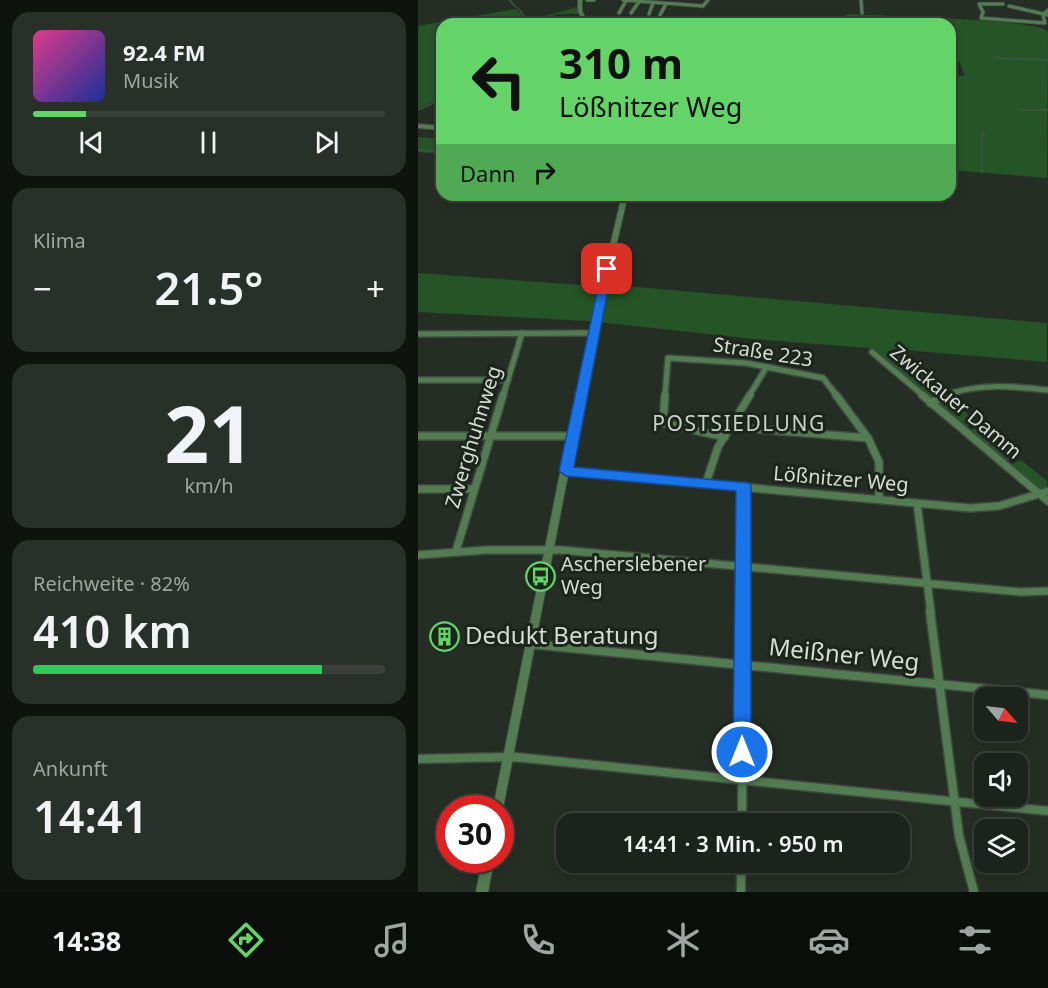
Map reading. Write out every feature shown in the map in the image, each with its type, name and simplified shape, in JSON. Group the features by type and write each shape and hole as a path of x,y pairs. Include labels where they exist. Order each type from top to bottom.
{"street":[{"path":"580,0 580,11 583,18"},
{"path":"587,0 594,0"},
{"path":"619,13 625,0 703,6 708,0"},
{"path":"861,0 862,13"},
{"path":"998,0 1007,5 1021,3"},
{"path":"631,13 639,2"},
{"path":"649,14 653,3"},
{"path":"1045,15 1007,5 979,3 983,12 980,13 981,18 1045,24 1045,15 1048,10"},
{"path":"660,15 667,4"},
{"path":"418,126 436,128"},
{"path":"501,795 579,398 582,395 581,387 624,201"},
{"name":"Zwerghuhnweg","path":"456,551 522,333"},
{"path":"418,334 593,333"},
{"name":"Zwickauer Damm","path":"872,352 1048,501"},
{"name":"Straße 223","path":"725,437 662,423 668,358 737,362 823,378 868,438 879,462 879,499"},
{"path":"706,483 718,447 766,368"},
{"path":"418,380 508,380"},
{"path":"931,403 944,394 977,386 1048,390"},
{"path":"730,427 868,438"},
{"path":"418,436 572,436"},
{"name":"Lößnitzer Weg","path":"566,471 917,503 988,507 1048,491"},
{"path":"742,813 744,486"},
{"path":"418,489 474,489"},
{"path":"917,503 959,836 973,892"},
{"path":"418,555 456,551 549,549 1021,592 1048,591"},
{"name":"Meißner Weg","path":"530,644 1048,695"},
{"path":"418,759 508,757 1048,811"},
{"path":"482,892 486,873"},
{"path":"741,873 741,892"}],"green space":[{"path":"577,7 580,14 558,14 538,18"},
{"path":"516,9 524,18 464,18"},
{"path":"849,14 938,18 843,18"},
{"path":"956,19 1015,24 1048,31 1047,178 956,170 956,75 965,76 959,61 956,61"},
{"path":"436,23 436,100 418,109 418,26"},
{"path":"418,137 436,138 436,154 418,152"},
{"path":"418,273 581,285 591,283 1047,323 1047,362 891,349 944,393 931,401 869,348 754,339 588,321 418,312"},
{"path":"945,396 977,422 963,429 938,406 937,402"},
{"path":"981,426 1017,456 1006,461 970,431"},
{"path":"1021,460 1047,481 1047,489 1040,491 1009,466"}],"waterway":[{"path":"509,0 516,7"},
{"path":"518,8 526,18"},
{"path":"956,31 961,21"},
{"path":"996,58 1048,60"},
{"path":"418,110 436,102"},
{"path":"1021,110 1048,110"},
{"path":"982,173 982,134 985,133"},
{"path":"418,150 436,152"}],"place":[{"name":"Ascherslebener Weg","path":"540,576"},
{"name":"Dedukt Beratung","path":"444,636"}],"district":[{"name":"POSTSIEDLUNG","path":"739,424"}],"route":[{"path":"607,269 584,372 581,387 583,391 579,398 566,471 744,486 742,752"}]}
